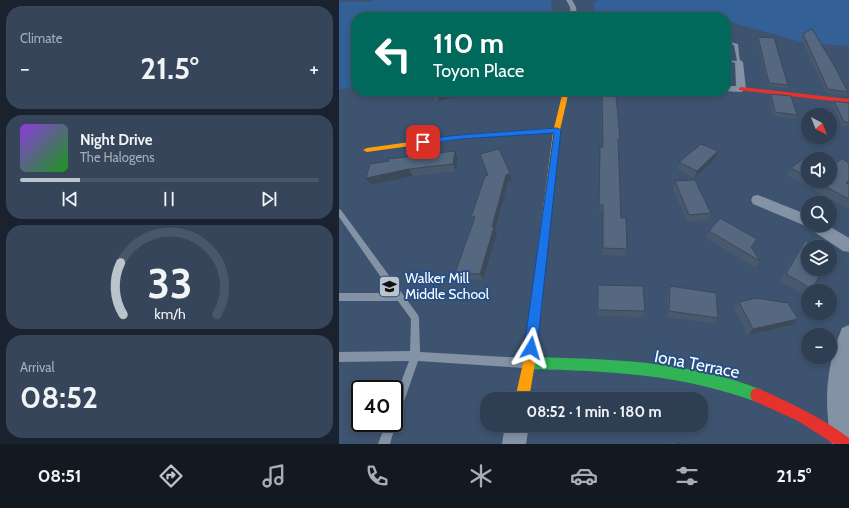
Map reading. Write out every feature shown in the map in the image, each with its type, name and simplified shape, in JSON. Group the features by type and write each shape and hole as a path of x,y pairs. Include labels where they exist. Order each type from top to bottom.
{"street":[{"path":"569,0 574,12"},
{"path":"739,62 741,89"},
{"path":"731,89 849,101"},
{"path":"523,392 529,363 557,130 565,96"},
{"path":"367,150 460,137 557,130"},
{"path":"758,200 801,218"},
{"path":"826,232 849,246"},
{"path":"844,443 837,407 837,379 843,351 849,335"},
{"name":"Iona Terrace","path":"529,363 616,366 679,373 746,390 799,414 844,443"},
{"path":"514,444 516,432"}],"lane":[{"path":"731,43 736,44 739,62 731,61"},
{"path":"339,212 415,318 415,356 403,390"},
{"path":"339,297 400,296"},
{"path":"339,357 415,356 529,363"},
{"path":"384,444 388,432"}],"shaded area":[{"path":"375,0 551,0 552,12 351,12 351,86 339,90 339,2 370,2"},
{"path":"597,0 849,0 849,46 805,43 731,22 731,12 595,12 593,4"}],"building":[{"path":"812,29 848,92 828,89 803,34"},
{"path":"758,37 774,38 788,85 769,83"},
{"path":"771,94 791,96 797,115 775,112"},
{"path":"602,96 616,96 620,139 618,139 621,218 626,218 627,249 603,248 603,205 599,205 600,147 603,147"},
{"path":"834,101 849,103 849,122 844,122"},
{"path":"701,144 718,151 697,171 679,162"},
{"path":"499,149 510,173 506,175 492,227 494,227 480,274 455,273 475,217 471,217 485,176 488,175 480,154"},
{"path":"455,151 453,164 409,169 366,178 370,164 389,161 388,159"},
{"path":"842,159 849,163 849,181 846,183 849,184 849,199 828,188 837,188 837,162"},
{"path":"801,160 801,173 791,168"},
{"path":"695,180 711,213 689,215 675,181"},
{"path":"720,218 757,239 751,247 760,261 709,231"},
{"path":"801,248 801,276 819,276 815,284 803,284 786,274"},
{"path":"598,285 643,286 645,311 598,310"},
{"path":"670,286 716,293 718,318 669,311"},
{"path":"756,298 788,303 798,319 753,329 739,302"},
{"path":"670,441 682,444 670,444"}],"traffic: fast":[{"path":"529,363 616,366 674,373 730,385 757,395"}],"traffic: slow":[{"path":"523,392 529,363 557,130 565,96"},
{"path":"367,150 460,137 557,130"}],"traffic: jam":[{"path":"741,89 849,101"},
{"path":"757,395 825,429 845,444"}],"place":[{"name":"Walker Mill Middle School","path":"390,286"}],"route":[{"path":"423,142 460,137 557,130 531,348"}]}
